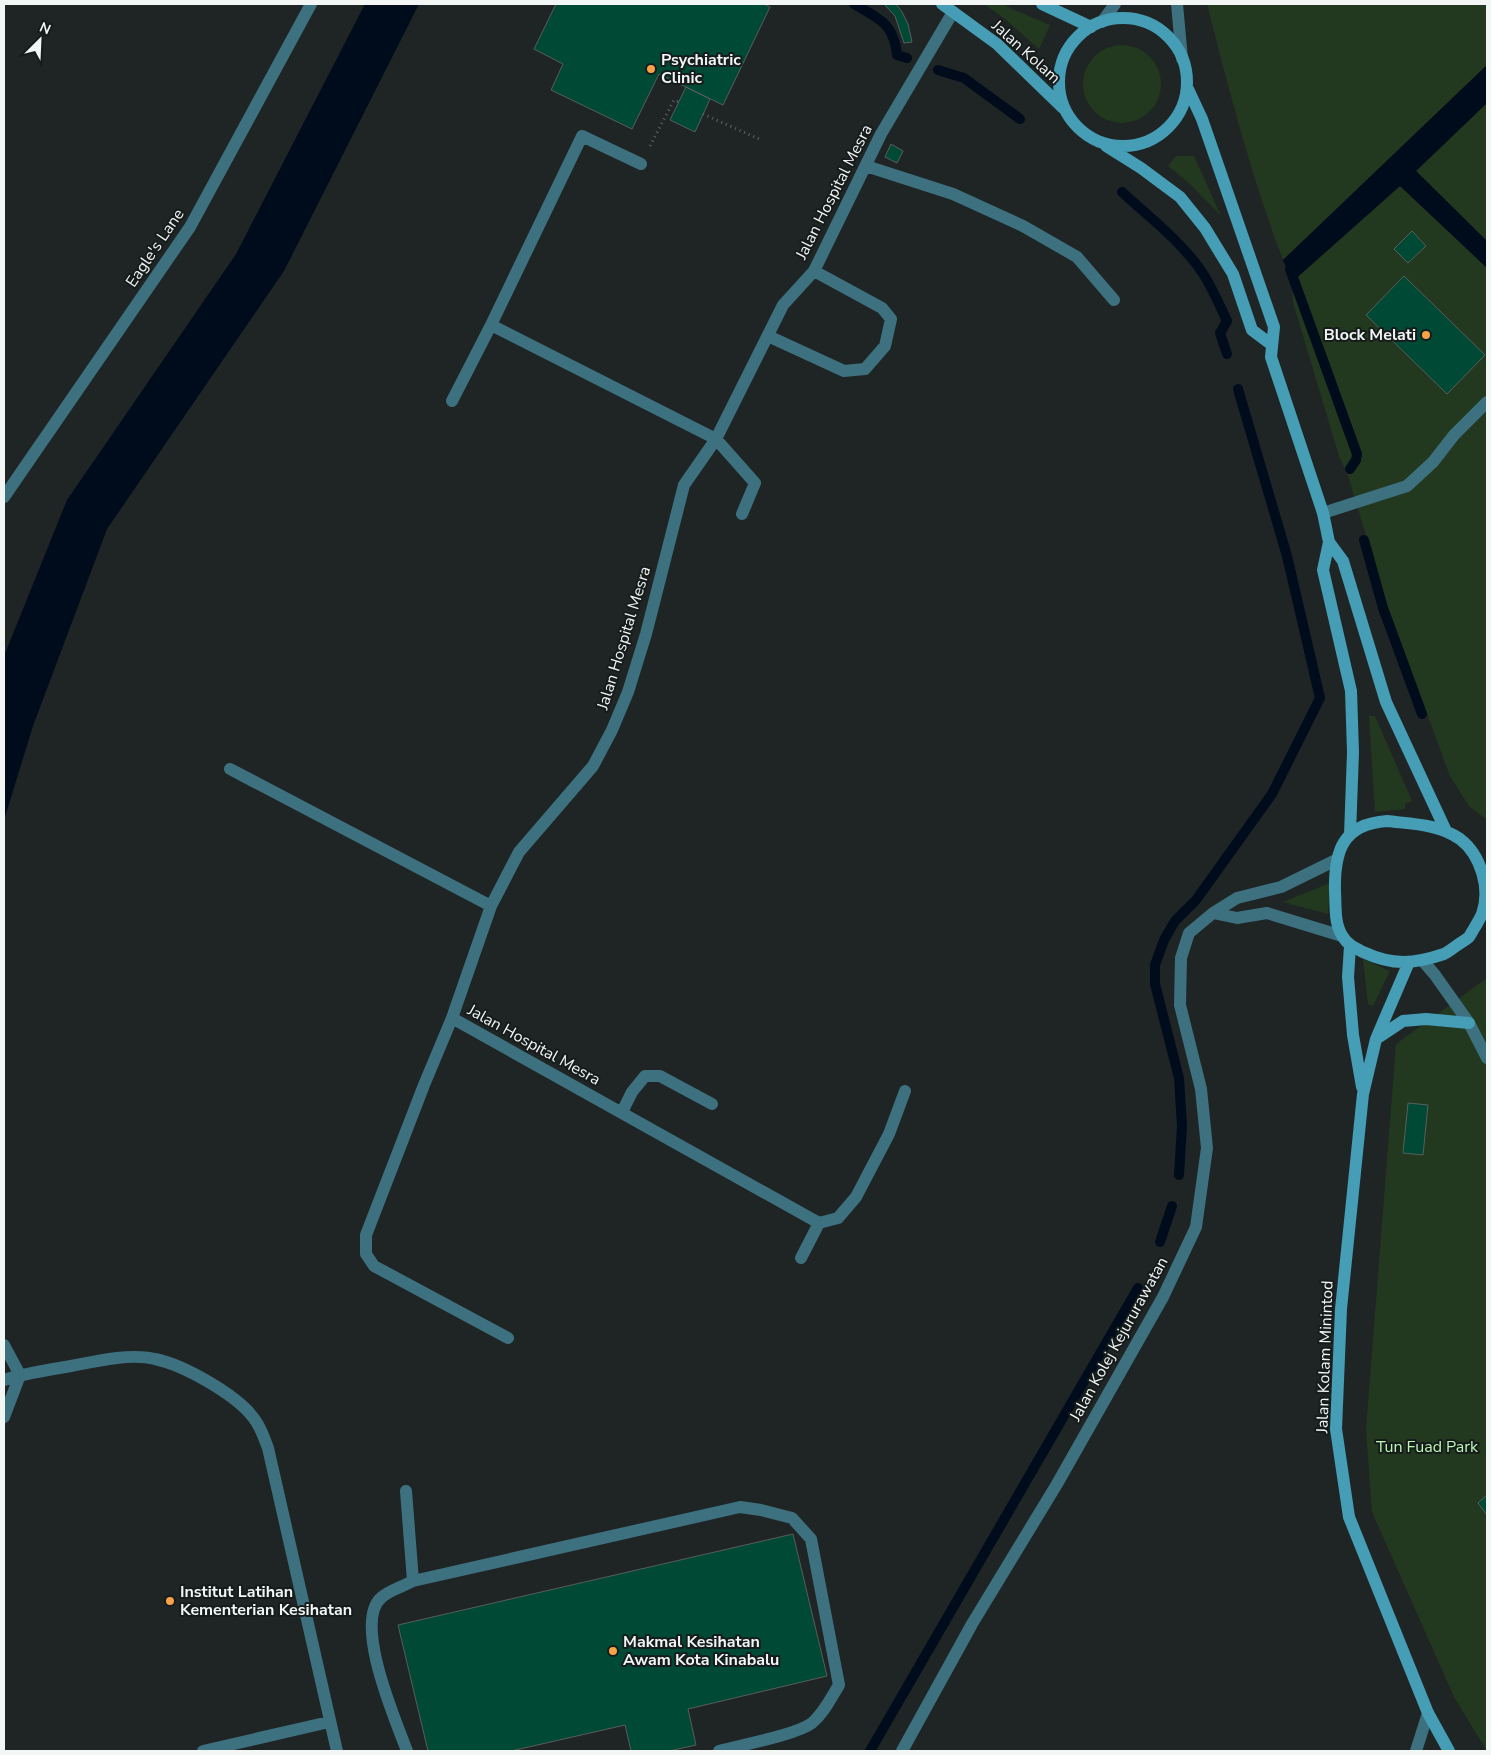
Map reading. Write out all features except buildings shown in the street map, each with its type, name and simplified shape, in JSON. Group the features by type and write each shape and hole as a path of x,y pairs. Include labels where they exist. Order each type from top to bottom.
{"main road":[{"name":"Jalan Kolam","path":"942,4 997,44 1063,108"},
{"path":"1042,4 1096,25"},
{"path":"1272,345 1252,330 1233,274 1205,228 1180,198 1141,168 1079,130 1063,108 1058,90 1059,72 1064,54 1075,39 1096,25 1109,20 1127,17 1161,30 1175,46 1182,59 1188,89 1202,119 1274,327 1271,357 1322,513 1329,542 1343,561 1386,702 1446,831"},
{"path":"1103,144 1131,147 1153,140 1172,124 1185,106 1188,89"},
{"path":"1329,542 1323,570 1351,691 1353,752 1350,835"},
{"path":"1388,821 1430,826 1446,831 1460,840 1472,851 1480,866 1485,881 1487,899 1482,914 1469,937 1447,952 1423,961 1410,962 1393,962 1368,954 1346,941 1337,925 1336,860 1341,846 1350,835 1361,827 1374,822 1388,821"},
{"name":"Jalan Kolam Minintod","path":"1346,941 1353,1035 1364,1094"},
{"name":"Jalan Kolam Minintod","path":"1410,962 1376,1039 1364,1094 1341,1309 1336,1429 1349,1517 1428,1713 1449,1751"},
{"path":"1376,1039 1403,1021 1426,1019 1469,1023"}],"street":[{"name":"Eagle's Lane","path":"4,497 190,227 312,4"},
{"path":"1096,25 1115,4"},
{"path":"1177,4 1182,59"},
{"name":"Jalan Hospital Mesra","path":"820,1223 452,1018 491,906 519,852 593,766 612,730 628,692 646,634 684,486 716,439 783,305 814,271 881,134 953,12"},
{"path":"452,402 582,136 641,164"},
{"path":"866,166 953,194 1023,226 1077,257 1114,300"},
{"path":"768,336 844,371 865,370 885,346 891,319 882,308 814,271"},
{"path":"491,325 716,439 755,483 742,514"},
{"path":"1322,513 1407,486 1433,462 1454,435 1487,402"},
{"path":"230,768 491,906"},
{"name":"Jalan Kolej Kejururawatan","path":"902,1751 972,1624 1057,1484 1163,1297 1196,1227 1207,1148 1201,1090 1180,1005 1181,958 1189,933 1213,912 1237,898 1280,888 1336,860"},
{"path":"1213,912 1237,918 1267,913 1346,941"},
{"path":"1423,961 1469,1023 1487,1058"},
{"path":"452,1018 366,1235 366,1254 374,1266 508,1338"},
{"path":"622,1112 632,1092 645,1076 660,1076 712,1104"},
{"path":"801,1258 820,1223 838,1218 856,1197 889,1134 905,1091"},
{"path":"4,1345 20,1375 4,1417"},
{"path":"4,1380 20,1375 120,1357 154,1358 216,1386 239,1403 256,1422 268,1448 337,1751"},
{"path":"406,1491 414,1581"},
{"path":"407,1751 379,1672 370,1626 372,1612 381,1597 414,1581 740,1507 792,1518 812,1539 839,1685 821,1713 811,1724 798,1730 719,1751"},
{"path":"1416,1751 1428,1713"},
{"path":"203,1751 329,1722"}],"path":[{"path":"641,164 674,100 679,102"},
{"path":"703,114 759,139"}],"green space":[{"path":"984,4 1003,4 1050,25 1039,49 1005,19"},
{"path":"1207,4 1487,4 1487,65 1283,260 1271,228 1232,101"},
{"path":"1122,45 1137,48 1149,57 1158,69 1161,84 1158,99 1149,111 1137,120 1122,123 1107,120 1095,111 1086,99 1083,84 1086,69 1095,57 1107,48"},
{"path":"1487,103 1487,241 1416,171"},
{"path":"1176,156 1194,156 1221,216 1190,184 1168,166"},
{"path":"1400,186 1487,268 1487,820 1469,806 1450,776 1388,608 1348,476 1339,456 1293,302 1292,282"},
{"path":"1369,716 1375,716 1412,801 1405,804 1405,809 1375,812"},
{"path":"1330,883 1328,914 1283,902"},
{"path":"1363,959 1390,971 1373,1006 1368,1004"},
{"name":"Tun Fuad Park","path":"1487,978 1487,1751 1454,1697 1372,1512 1366,1430 1396,1044"}],"water":[{"path":"365,4 419,4 284,271 107,529 33,726 4,820 4,656 67,500 236,254"},
{"path":"1487,65 1487,103 1416,171 1487,241 1487,268 1400,186 1292,282 1283,260"}],"waterway":[{"path":"854,4 884,23 893,36 897,55 907,58"},
{"path":"938,70 964,78 1020,119"},
{"path":"1122,192 1175,240 1202,272 1227,321 1220,333 1227,354"},
{"path":"1290,269 1357,454 1356,460 1350,469"},
{"path":"1179,1175 1182,1126 1179,1078 1155,984 1155,965 1164,940 1175,921 1196,900 1272,794 1320,698 1287,556 1238,389"},
{"path":"1364,540 1383,608 1422,714"},
{"path":"1160,1242 1172,1206"},
{"path":"870,1751 1138,1288"}],"place":[{"name":"Psychiatric Clinic","path":"651,69"},
{"name":"Block Melati","path":"1426,335"},
{"name":"Institut Latihan Kementerian Kesihatan","path":"170,1601"},
{"name":"Makmal Kesihatan Awam Kota Kinabalu","path":"613,1651"}]}
